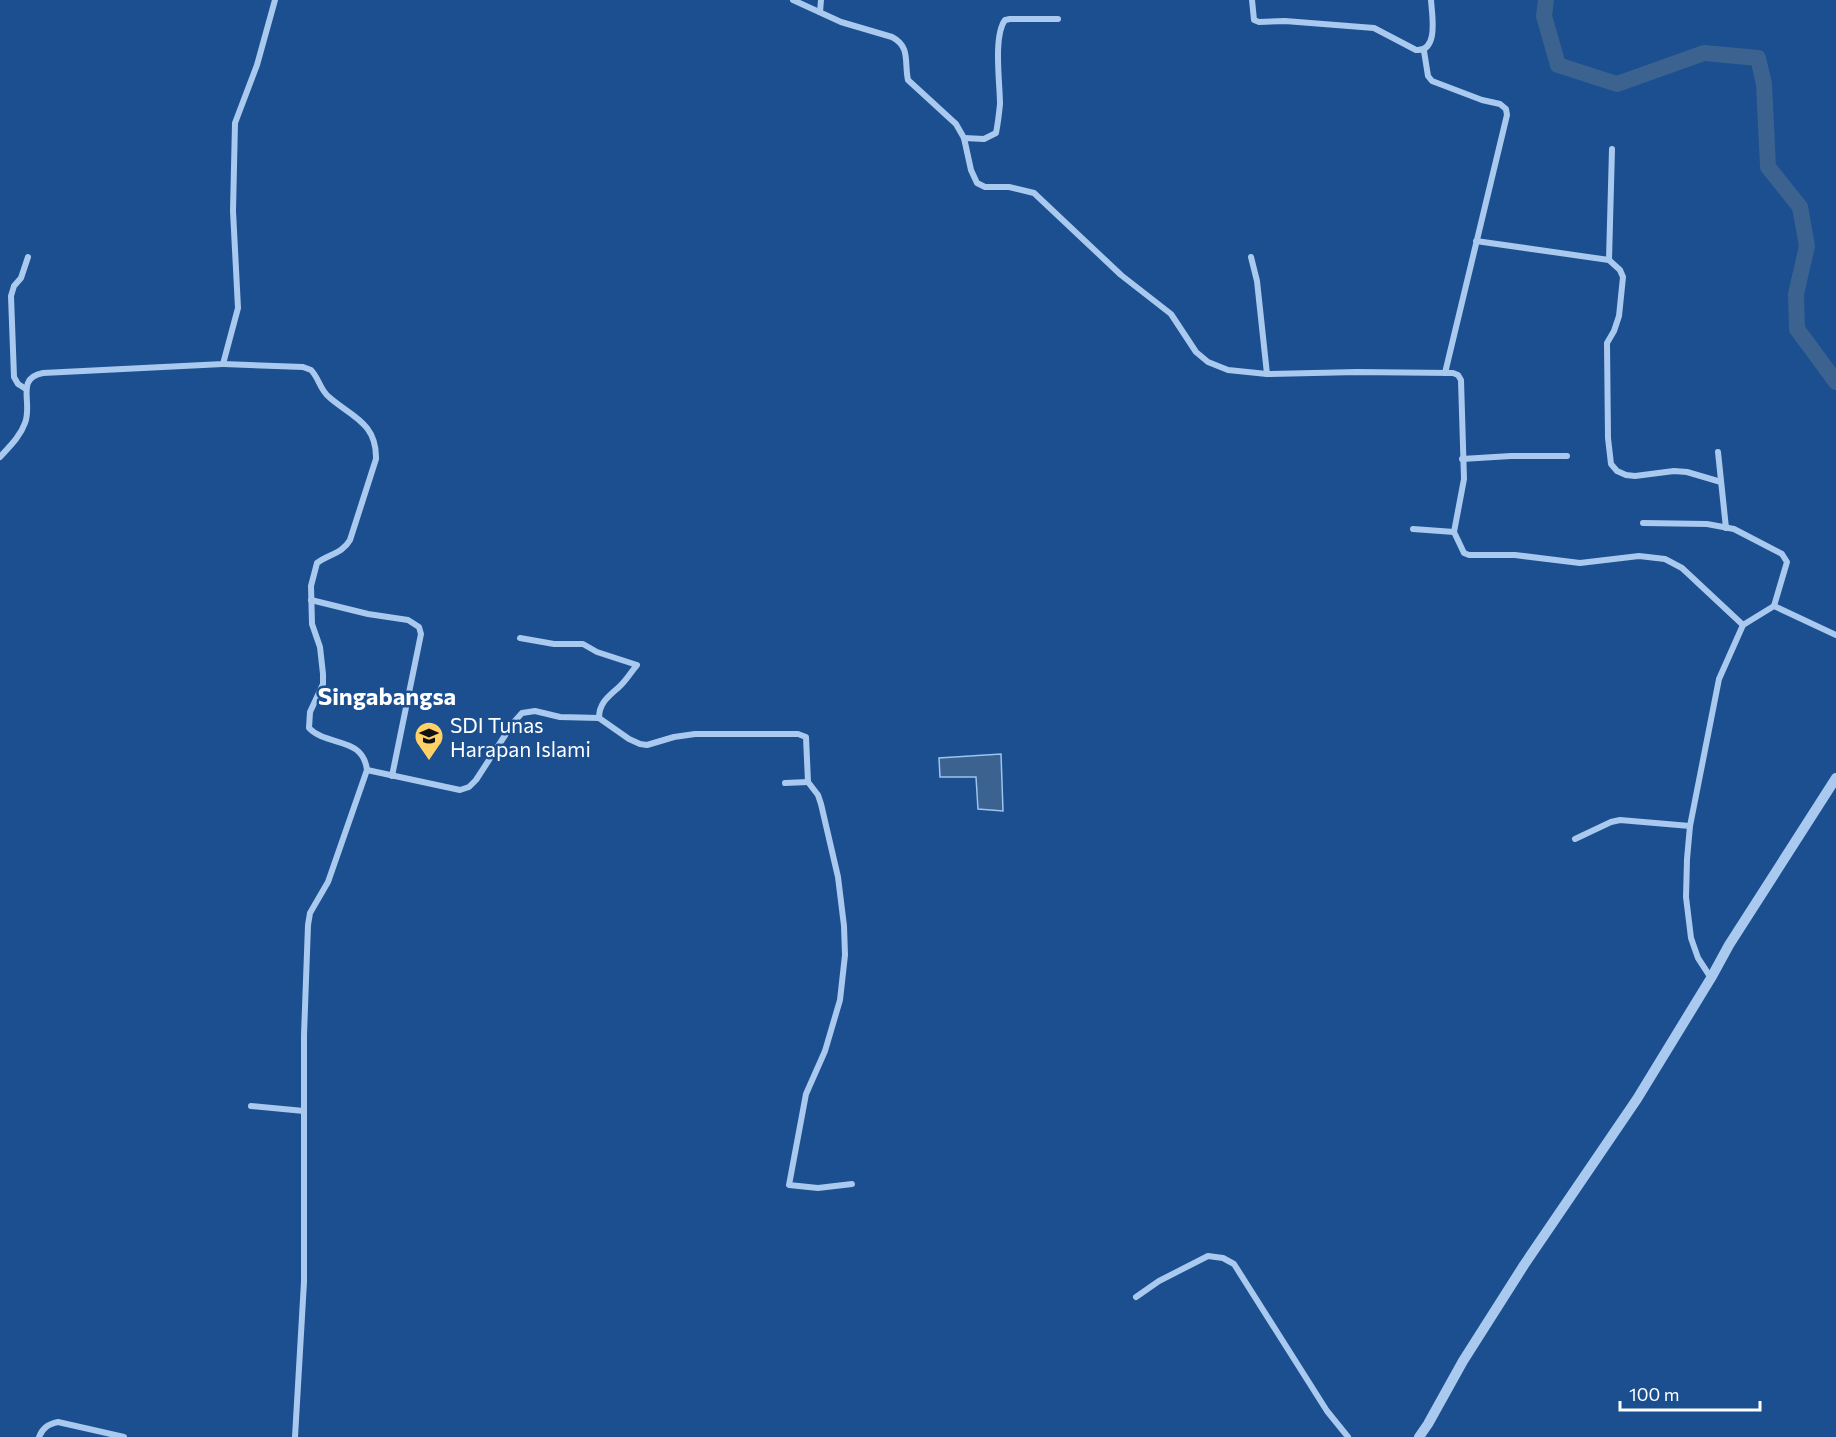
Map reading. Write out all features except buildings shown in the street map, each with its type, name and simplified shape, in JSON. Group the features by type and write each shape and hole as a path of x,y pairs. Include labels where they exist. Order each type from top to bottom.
{"street":[{"path":"223,364 238,308 233,211 235,123 257,66 275,0"},
{"path":"793,0 841,22 899,41 905,49 908,80 951,118 964,138 970,170 977,183 985,187 1009,187 1034,193 1120,274 1170,314 1201,357 1208,362 1228,370 1268,374 1357,372 1453,373 1458,375 1461,380 1464,478 1454,532 1464,554 1515,555 1580,563 1639,556 1665,559 1682,568 1743,625"},
{"path":"820,12 821,0"},
{"path":"1252,0 1254,20 1259,22 1285,21 1374,28 1416,50 1424,51 1431,42 1431,0"},
{"path":"964,138 984,139 996,133 1000,108 999,39 1001,25 1005,20 1010,19 1058,19"},
{"path":"1424,51 1428,76 1432,81 1482,100 1500,104 1506,109 1506,122 1445,373"},
{"path":"1609,260 1612,149"},
{"path":"1476,241 1609,260 1620,270 1623,277 1618,316 1614,331 1607,343 1608,438 1611,464 1617,471 1626,475 1687,472 1721,483"},
{"path":"26,389 18,384 14,377 11,296 14,286 21,278 28,257"},
{"path":"1251,257 1257,281 1268,374"},
{"path":"0,457 19,436 24,426 28,403 26,389 31,376 43,373 223,364 310,370 330,398 357,416 374,441 376,459 350,540 346,548 317,563 311,586 312,624 320,647 323,684 310,712 309,728 314,733 361,753 366,761 367,770 328,882 310,913 305,1024 304,1282 294,1437"},
{"path":"1718,452 1726,528"},
{"path":"1462,459 1567,456"},
{"path":"1643,523 1707,524 1734,529 1782,554 1787,562 1774,606 1743,625 1719,679 1690,826 1686,897 1691,938 1698,958 1711,978"},
{"path":"1413,529 1454,532"},
{"path":"311,600 408,621 419,627 421,634 392,776"},
{"path":"1774,606 1836,635"},
{"path":"520,638 554,644 583,644 597,652 637,665 620,687 606,696 599,711 599,718"},
{"path":"367,770 460,790 469,787 476,780 513,723 522,713 535,711 560,717 599,718 629,739 647,745 695,734 802,734 806,737 808,782 818,795 821,804 838,878 845,955 840,1000 825,1051 806,1094 789,1185 818,1188 852,1184"},
{"path":"1419,1437 1463,1361 1524,1265 1637,1099 1729,945 1836,778"},
{"path":"785,783 808,782"},
{"path":"1575,839 1620,820 1690,826"},
{"path":"251,1106 304,1111"},
{"path":"1136,1297 1159,1281 1208,1256 1234,1264 1327,1412 1348,1437"},
{"path":"39,1437 42,1430 58,1422 124,1437"}],"water":[{"path":"1001,754 1003,811 978,809 976,777 940,777 939,758"}],"waterway":[{"path":"1546,0 1544,16 1558,65 1617,84 1704,53 1758,58 1764,84 1768,167 1800,207 1807,246 1796,294 1797,329 1836,382"}],"place":[{"name":"SDI Tunas Harapan Islami","path":"429,762"}],"district":[{"name":"Singabangsa","path":"387,695"}]}
